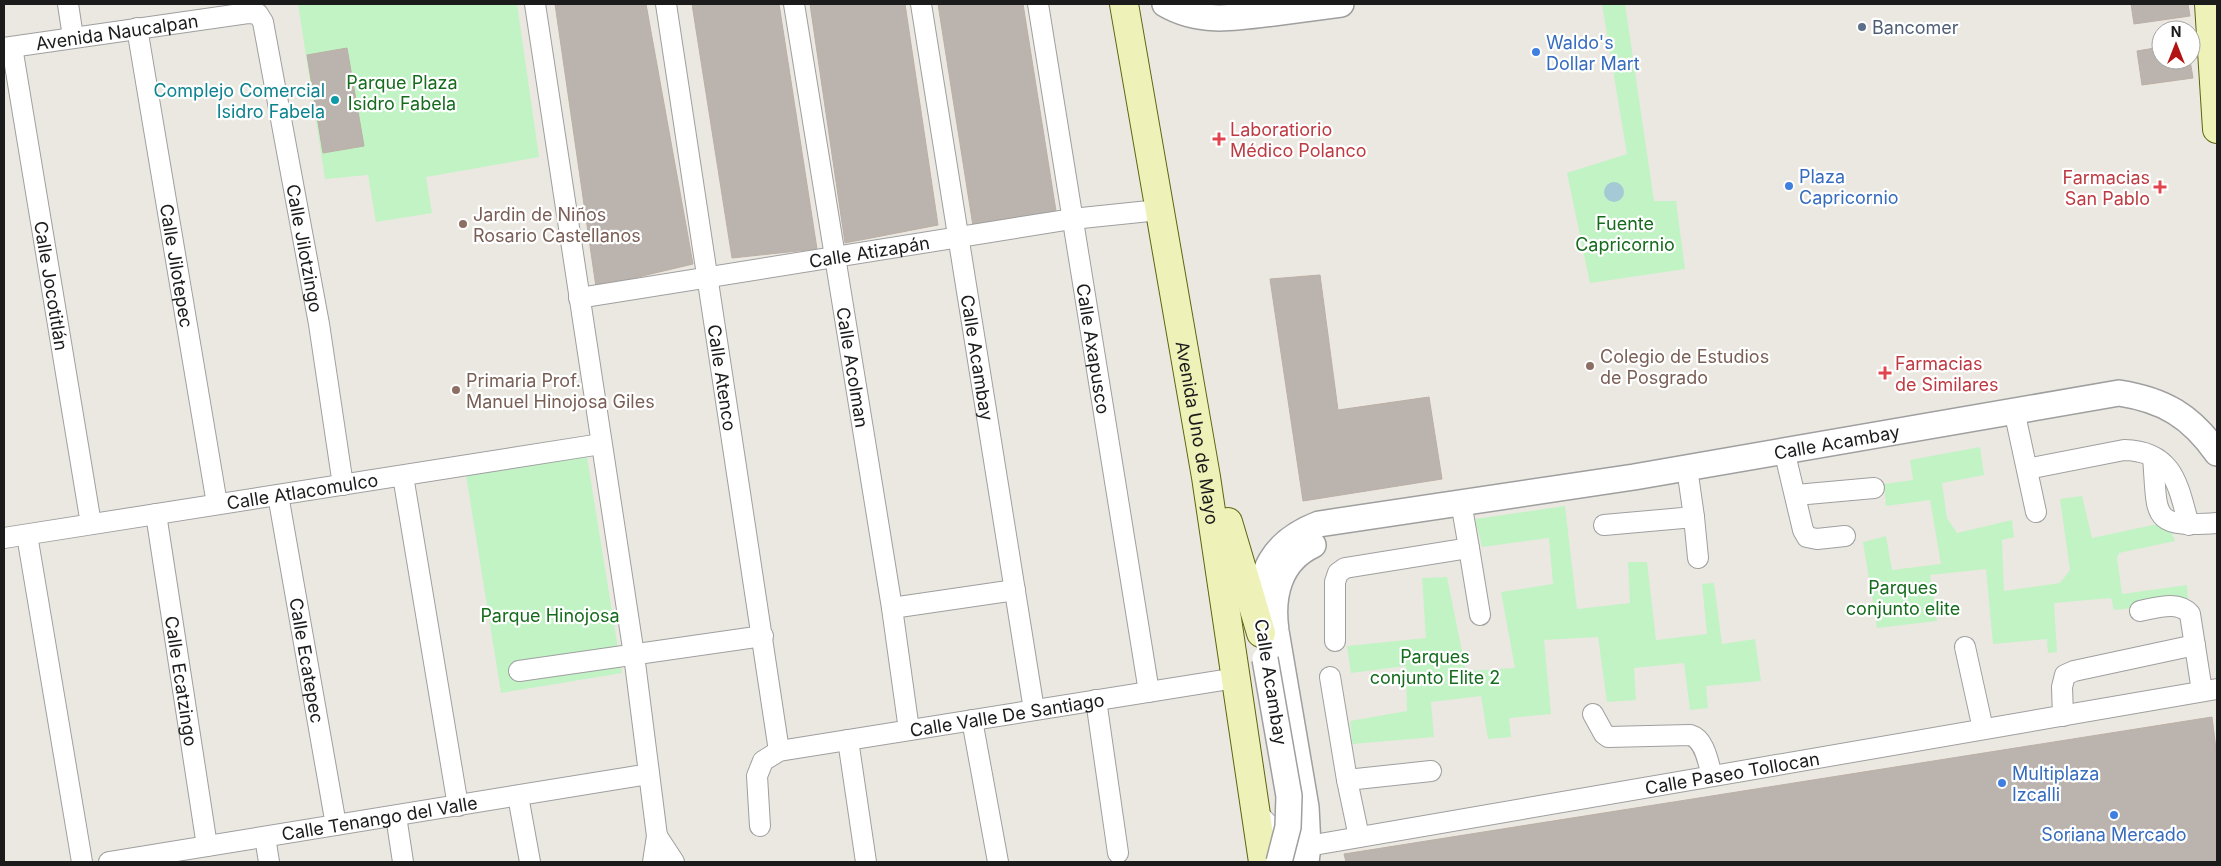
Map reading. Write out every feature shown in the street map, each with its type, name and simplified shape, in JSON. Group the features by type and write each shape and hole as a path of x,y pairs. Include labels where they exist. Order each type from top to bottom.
{"main road":[{"name":"Avenida Uno de Mayo","path":"1124,4 1202,451 1264,862"},
{"path":"2209,4 2217,130"},
{"path":"1202,451 1222,502 1263,646"}],"street":[{"path":"68,4 73,37"},
{"path":"535,4 634,655 657,836 653,862"},
{"name":"Calle Atenco","path":"666,4 779,751"},
{"name":"Calle Acolman","path":"794,4 892,608 909,730"},
{"name":"Calle Acambay","path":"921,4 1034,710"},
{"name":"Calle Axapusco","path":"1038,4 1149,692"},
{"path":"1165,4 1199,17 1225,19 1341,4"},
{"name":"Avenida Naucalpan","path":"8,48 137,28 203,11 258,14"},
{"name":"Calle Jilotzingo","path":"258,14 263,22 319,324 343,485"},
{"name":"Calle Jilotepec","path":"137,28 217,504"},
{"name":"Calle Jocotitlán","path":"8,48 91,524"},
{"name":"Calle Atizapán","path":"579,298 1072,219 1159,210"},
{"name":"Calle Acambay","path":"1279,862 1288,827 1289,796 1263,646 1259,607 1263,582 1271,558 1286,542 1306,529 1319,524 1687,468 2119,393 2142,397 2163,404 2181,415 2205,436 2217,453"},
{"path":"2014,410 2036,512"},
{"name":"Calle Atlacomulco","path":"4,538 601,444"},
{"path":"1784,450 1803,530 1807,537 1817,539 1845,536"},
{"path":"2027,469 2124,450 2139,450 2153,457 2157,507 2161,516 2170,522 2189,525 2217,523"},
{"path":"1687,468 1698,558"},
{"path":"403,476 458,806"},
{"path":"1796,495 1874,488"},
{"name":"Calle Ecatepec","path":"278,495 336,825"},
{"path":"1461,502 1480,615"},
{"name":"Calle Acambay","path":"1307,854 1304,789 1274,618 1278,583 1289,563 1311,546 1336,538 1408,525 1423,519 1434,506"},
{"name":"Calle Ecatzingo","path":"156,514 207,846"},
{"path":"1604,525 1694,517"},
{"path":"27,535 82,862"},
{"path":"1335,641 1335,582 1338,573 1345,568 1469,548"},
{"path":"892,608 1015,590"},
{"path":"2140,611 2174,606 2184,608 2190,614 2195,645 2210,690"},
{"path":"519,671 763,636"},
{"path":"2063,716 2062,686 2065,675 2074,671 2195,645"},
{"path":"1965,647 1983,729"},
{"path":"1330,677 1347,780 1359,837"},
{"name":"Calle Valle De Santiago","path":"779,751 1236,678"},
{"name":"Calle Paseo Tollocan","path":"1307,854 1359,837 2210,690"},
{"path":"1096,700 1118,854"},
{"path":"1593,714 1604,734 1608,737 1690,735 1696,737 1701,743 1712,776"},
{"path":"972,720 998,862"},
{"path":"848,740 866,862"},
{"path":"760,826 757,776 763,761 779,751"},
{"path":"1347,780 1431,771"},
{"name":"Calle Tenango del Valle","path":"109,862 141,860 207,846 649,774"},
{"path":"518,796 530,862"},
{"path":"1256,812 1279,835 1307,854"},
{"path":"396,816 402,862"},
{"path":"657,836 674,862"},
{"path":"265,837 269,862"}],"green space":[{"name":"Parque Plaza Isidro Fabela","path":"298,4 517,4 539,157 426,177 432,213 376,222 368,175 325,179"},
{"name":"Fuente Capricornio","path":"1602,4 1625,4 1654,201 1676,201 1685,269 1590,283 1567,173 1627,154"},
{"name":"Parques conjunto elite","path":"1980,447 1984,475 1942,483 1947,518 1957,533 2012,520 2014,537 2002,540 2004,591 2060,583 2070,570 2060,499 2082,496 2092,538 2167,522 2175,541 2119,553 2117,558 2122,594 2187,585 2188,602 2114,610 2111,598 2054,603 2057,652 2048,653 2047,639 1993,644 1986,569 1930,575 1937,621 1877,628 1863,542 1886,536 1892,570 1941,564 1930,500 1886,506 1884,484 1913,480 1910,460"},
{"name":"Parque Hinojosa","path":"587,457 622,673 501,693 466,475"},
{"name":"Parques conjunto Elite 2","path":"1565,506 1577,609 1630,603 1628,562 1647,562 1656,640 1707,634 1702,584 1714,583 1722,644 1755,639 1761,681 1706,686 1708,708 1690,710 1684,663 1634,668 1636,700 1607,702 1598,637 1544,640 1551,714 1509,718 1511,737 1488,739 1481,696 1431,702 1434,737 1352,744 1350,721 1407,711 1406,666 1351,673 1347,646 1426,638 1422,578 1447,577 1466,671 1515,668 1501,592 1553,584 1549,538 1482,547 1475,519"}],"water":[{"path":"1610,182 1618,182 1624,188 1624,196 1618,202 1610,202 1604,196 1604,188"}],"building":[{"path":"555,4 646,4 693,264 596,287"},
{"path":"692,4 779,4 817,249 732,258"},
{"path":"810,4 905,4 938,225 845,243"},
{"path":"938,4 1023,4 1056,211 973,226"},
{"path":"2131,4 2188,4 2190,16 2151,20 2151,22 2134,24"},
{"name":"Complejo Comercial Isidro Fabela","path":"347,48 364,146 323,153 307,55"},
{"path":"2151,49 2151,70 2192,70 2193,78 2142,85 2137,51"},
{"path":"1320,275 1338,410 1429,397 1442,479 1303,501 1270,279"},
{"name":"Multiplaza Izcalli","path":"2212,717 2217,757 2217,862 1346,862 1344,854"}],"place":[{"name":"Bancomer","path":"1862,27"},
{"name":"Waldo's Dollar Mart","path":"1536,52"},
{"name":"Complejo Comercial Isidro Fabela","path":"335,100"},
{"name":"Laboratiorio Médico Polanco","path":"1219,139"},
{"name":"Plaza Capricornio","path":"1789,186"},
{"name":"Farmacias San Pablo","path":"2160,187"},
{"name":"Jardin de Niños Rosario Castellanos","path":"463,224"},
{"name":"Colegio de Estudios de Posgrado","path":"1590,366"},
{"name":"Farmacias de Similares","path":"1885,373"},
{"name":"Primaria Prof. Manuel Hinojosa Giles","path":"456,390"},
{"name":"Multiplaza Izcalli","path":"2002,783"},
{"name":"Soriana Mercado","path":"2114,815"}]}
